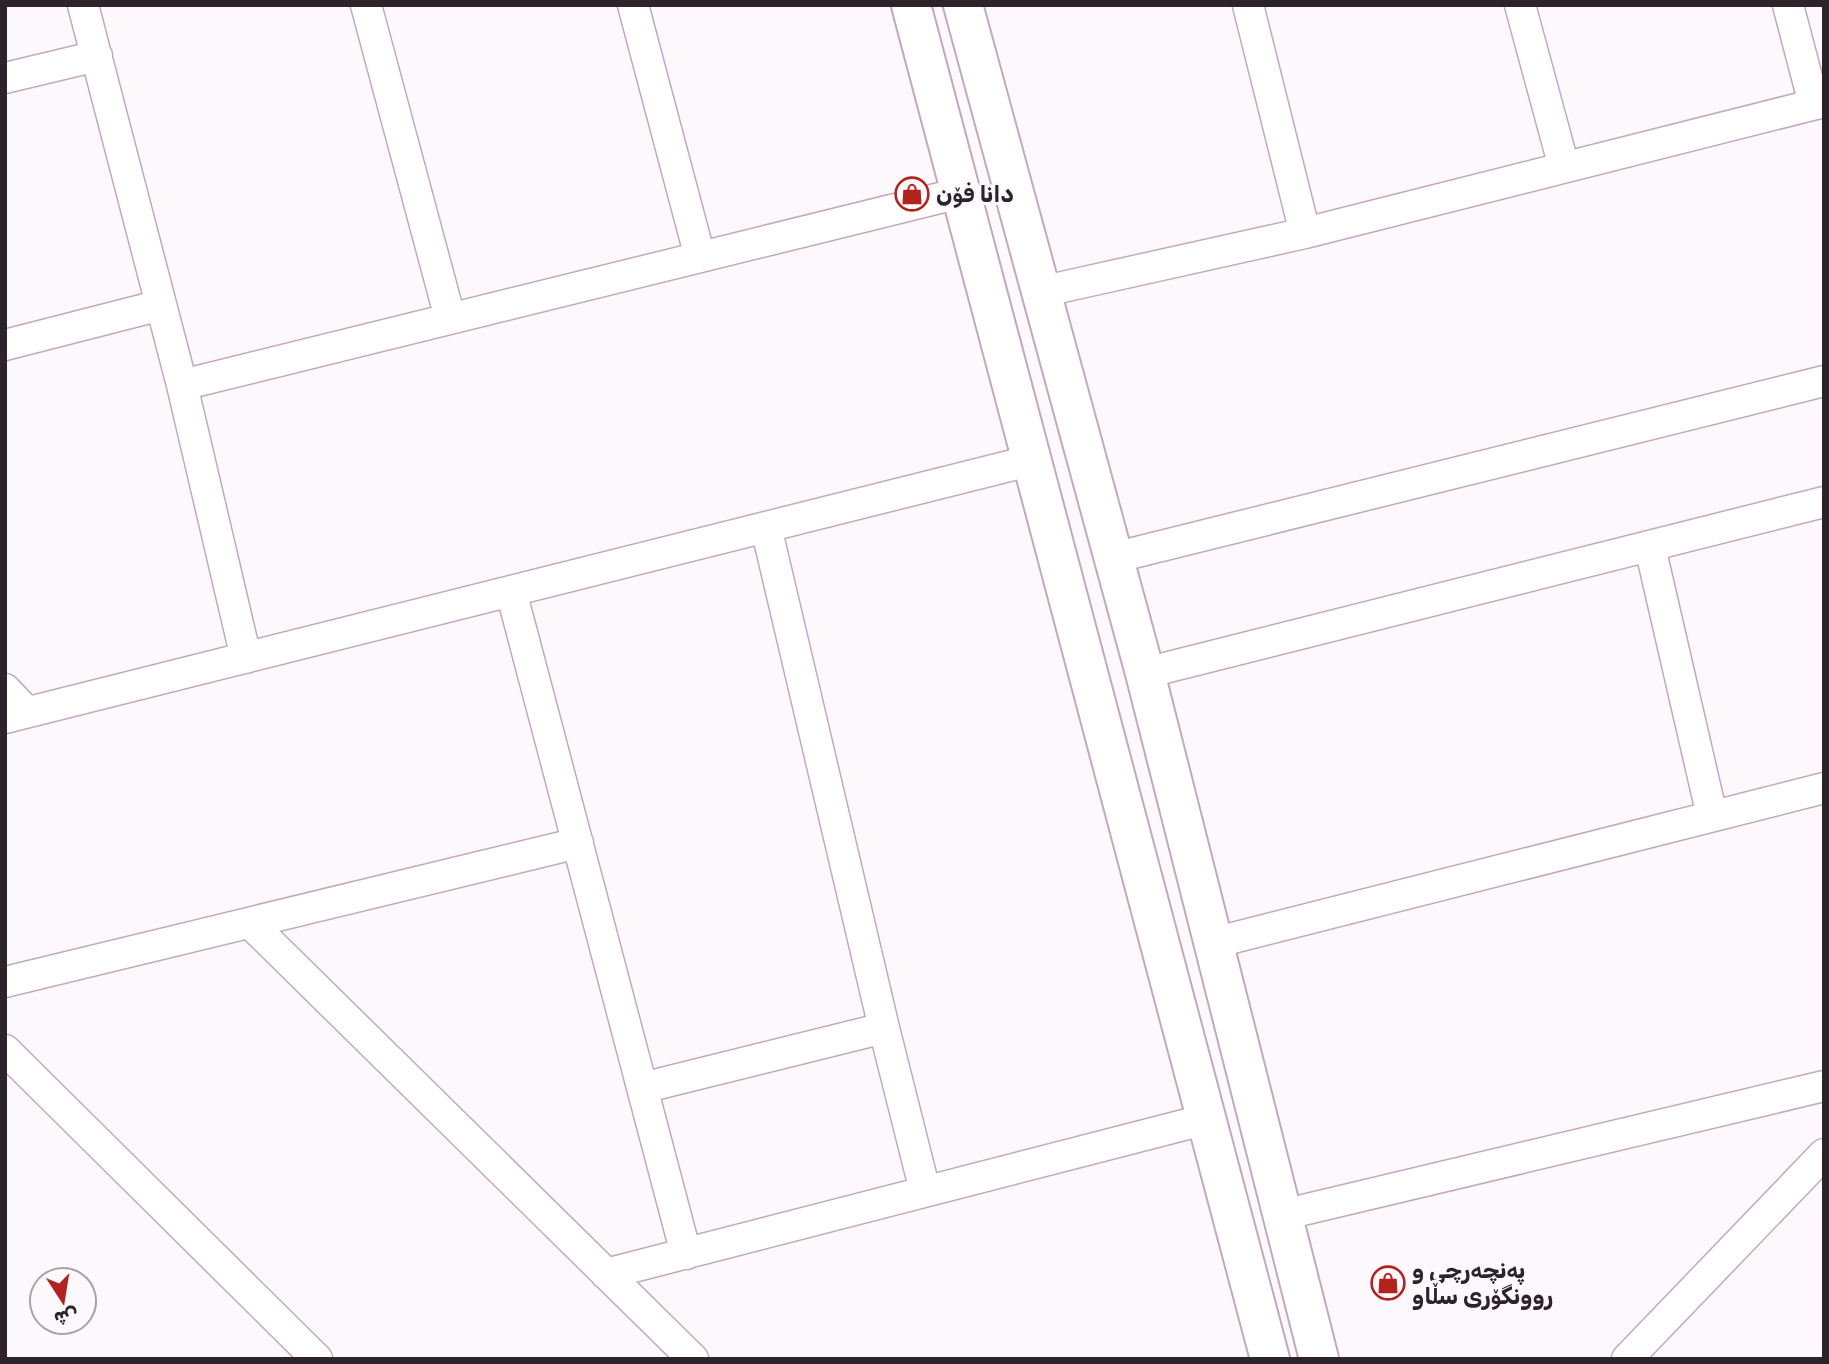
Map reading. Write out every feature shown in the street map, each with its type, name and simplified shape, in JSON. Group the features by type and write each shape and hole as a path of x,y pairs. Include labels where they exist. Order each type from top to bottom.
{"street":[{"path":"83,5 182,385 246,658"},
{"path":"366,5 450,318"},
{"path":"633,5 699,257"},
{"path":"911,5 1269,1359"},
{"path":"963,5 1145,673 1319,1359"},
{"path":"1248,5 1305,233"},
{"path":"1520,5 1564,167"},
{"path":"1040,292 1305,233 1819,103 1788,5"},
{"path":"5,78 97,56"},
{"path":"182,385 960,193"},
{"path":"5,345 161,305"},
{"path":"1113,558 1824,381"},
{"path":"5,689 16,715 1033,460"},
{"path":"1145,673 1824,502"},
{"path":"766,527 925,1191"},
{"path":"1650,547 1712,816"},
{"path":"511,591 686,1254"},
{"path":"1213,943 1824,788"},
{"path":"5,982 578,843"},
{"path":"250,923 693,1359"},
{"path":"642,1088 884,1028"},
{"path":"5,1049 317,1359"},
{"path":"1282,1215 1824,1086"},
{"path":"606,1274 1207,1119"},
{"path":"1627,1359 1824,1154"}],"place":[{"name":"دانا فۆن","path":"912,194"},
{"name":"پەنچەرچی و روونگۆری سڵاو","path":"1388,1283"}]}
